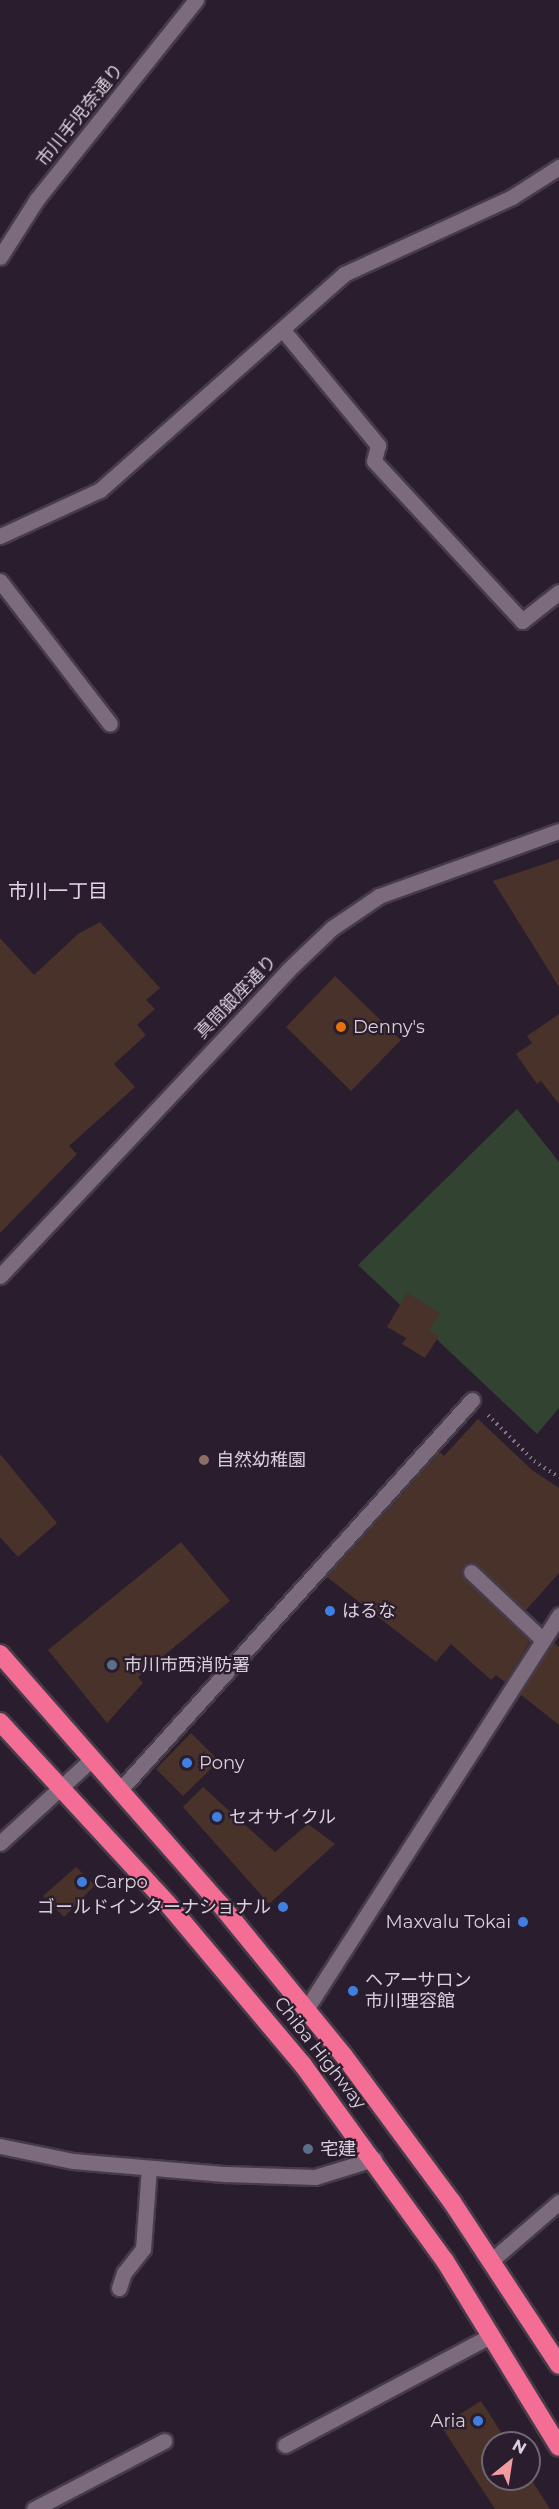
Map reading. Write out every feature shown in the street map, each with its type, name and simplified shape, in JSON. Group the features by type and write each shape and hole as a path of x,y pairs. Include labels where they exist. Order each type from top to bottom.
{"highway":[{"name":"Chiba Highway","path":"0,1654 307,2008 417,2151 492,2260 559,2365"},
{"name":"Chiba Highway","path":"0,1722 62,1788 249,1998 374,2159 492,2336 559,2447"}],"street":[{"name":"市川手児奈通り","path":"0,257 37,199 196,0"},
{"path":"0,536 100,490 344,274 512,197 559,167"},
{"path":"282,329 378,446 374,461 522,621 559,592"},
{"path":"0,581 110,724"},
{"name":"真間銀座通り","path":"0,1276 287,971 332,928 379,897 559,831"},
{"path":"119,1791 472,1400"},
{"path":"471,1572 543,1640"},
{"path":"307,2008 558,1620"},
{"path":"0,1843 91,1760"},
{"path":"0,2146 73,2161 149,2168 315,2177 374,2159"},
{"path":"119,2288 124,2273 143,2249 149,2168"},
{"path":"492,2260 559,2202"},
{"path":"285,2445 492,2336"},
{"path":"34,2509 164,2440"}],"path":[{"path":"472,1400 534,1461 559,1477"}],"green space":[{"path":"517,1109 559,1162 559,1408 537,1434 358,1265"}],"building":[{"path":"559,859 559,987 493,881"},
{"path":"100,922 160,988 146,1000 155,1009 137,1025 146,1035 114,1064 135,1087 69,1146 77,1154 0,1233 0,938 34,975 78,934"},
{"path":"335,976 401,1040 351,1091 286,1027"},
{"path":"559,1014 559,1104 541,1081 537,1084 516,1054 532,1043 527,1036"},
{"path":"407,1293 440,1313 429,1330 439,1336 425,1358 402,1344 406,1338 387,1327"},
{"path":"478,1419 532,1470 559,1488 559,1573 526,1610 477,1565 468,1563 462,1569 464,1579 530,1642 505,1682 496,1675 491,1680 451,1644 436,1662 327,1577 440,1452 444,1456"},
{"path":"0,1454 57,1523 18,1557 0,1537"},
{"path":"181,1542 230,1601 138,1677 143,1683 107,1723 48,1650"},
{"path":"553,1642 559,1647 559,1725 520,1694"},
{"path":"191,1733 219,1761 183,1796 156,1769"},
{"path":"203,1787 275,1852 308,1824 335,1844 269,1904 183,1807"},
{"path":"76,1867 95,1885 64,1917 43,1896"},
{"path":"481,2401 500,2431 481,2431 481,2487 441,2426"},
{"path":"483,2491 539,2491 550,2509 495,2509"}],"place":[{"name":"Denny's","path":"341,1027"},
{"name":"自然幼稚園","path":"204,1460"},
{"name":"はるな","path":"330,1611"},
{"name":"市川市西消防署","path":"112,1665"},
{"name":"Pony","path":"187,1763"},
{"name":"セオサイクル","path":"217,1817"},
{"name":"Carpo","path":"82,1882"},
{"name":"ゴールドインターナショナル","path":"283,1907"},
{"name":"Maxvalu Tokai","path":"523,1922"},
{"name":"ヘアーサロン 市川理容館","path":"353,1991"},
{"name":"宅建","path":"308,2149"},
{"name":"Aria","path":"478,2421"}],"district":[{"name":"市川一丁目","path":"58,891"}]}
